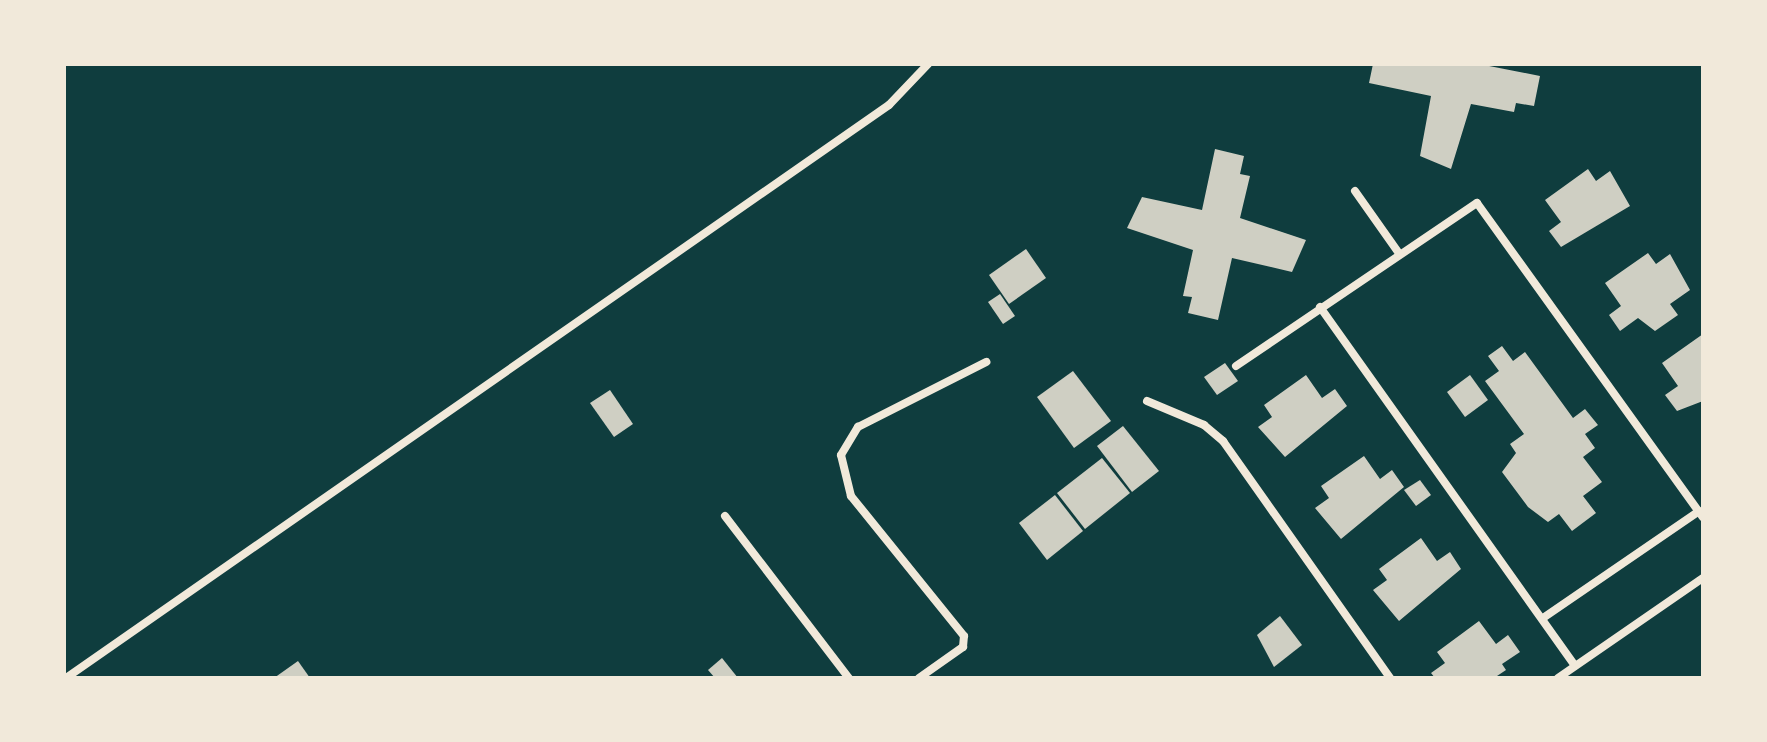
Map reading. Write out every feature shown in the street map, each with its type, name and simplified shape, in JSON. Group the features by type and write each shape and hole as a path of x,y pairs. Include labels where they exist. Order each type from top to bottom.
{"street":[{"path":"66,678 889,105 928,64"},
{"path":"1355,191 1398,252"},
{"path":"1236,366 1462,207 1485,208 1701,514 1543,618"},
{"path":"1320,307 1575,666"},
{"path":"919,678 963,647 964,636 851,496 841,455 858,427 986,362"},
{"path":"1147,401 1204,425 1223,441 1390,678"},
{"path":"725,516 849,678"},
{"path":"1558,678 1703,578"}],"building":[{"path":"1373,64 1479,64 1540,76 1534,106 1516,103 1514,112 1471,104 1451,169 1420,156 1431,96 1369,83"},
{"path":"1215,149 1244,156 1240,174 1250,176 1240,218 1306,240 1292,272 1232,258 1218,320 1188,313 1192,297 1183,296 1193,250 1127,228 1142,197 1202,210"},
{"path":"1588,169 1596,181 1610,171 1630,206 1561,247 1549,231 1561,222 1545,200"},
{"path":"1026,249 1046,278 1009,304 989,275"},
{"path":"1648,253 1656,264 1670,254 1690,290 1670,304 1678,315 1655,331 1638,318 1620,331 1609,315 1621,306 1605,283"},
{"path":"1000,294 1015,316 1003,324 988,302"},
{"path":"1703,334 1703,401 1677,411 1665,395 1678,386 1662,363"},
{"path":"1502,346 1513,361 1525,352 1573,418 1585,409 1598,425 1585,434 1595,448 1583,457 1602,482 1583,496 1596,513 1572,531 1559,514 1548,522 1528,507 1502,472 1516,453 1510,444 1524,434 1485,381 1499,371 1488,356"},
{"path":"1225,363 1238,381 1217,395 1204,377"},
{"path":"1073,371 1111,421 1074,448 1037,397"},
{"path":"1306,375 1322,398 1335,389 1347,406 1285,457 1258,427 1272,417 1264,405"},
{"path":"1470,375 1488,400 1465,417 1447,392"},
{"path":"610,390 633,424 614,437 590,403"},
{"path":"1123,426 1159,471 1132,492 1097,446"},
{"path":"1364,456 1380,479 1392,470 1404,487 1341,539 1315,508 1329,498 1321,486"},
{"path":"1102,458 1130,493 1085,529 1057,493"},
{"path":"1420,480 1431,495 1416,506 1404,490"},
{"path":"1055,495 1083,531 1047,560 1019,523"},
{"path":"1421,538 1437,561 1450,552 1461,569 1399,621 1373,590 1387,580 1379,569"},
{"path":"1280,616 1302,645 1274,667 1257,635"},
{"path":"1479,621 1496,644 1508,635 1520,652 1502,664 1506,670 1494,678 1435,678 1431,673 1445,663 1437,652"},
{"path":"722,658 738,678 715,678 708,670"},
{"path":"298,661 310,678 274,678"}]}
